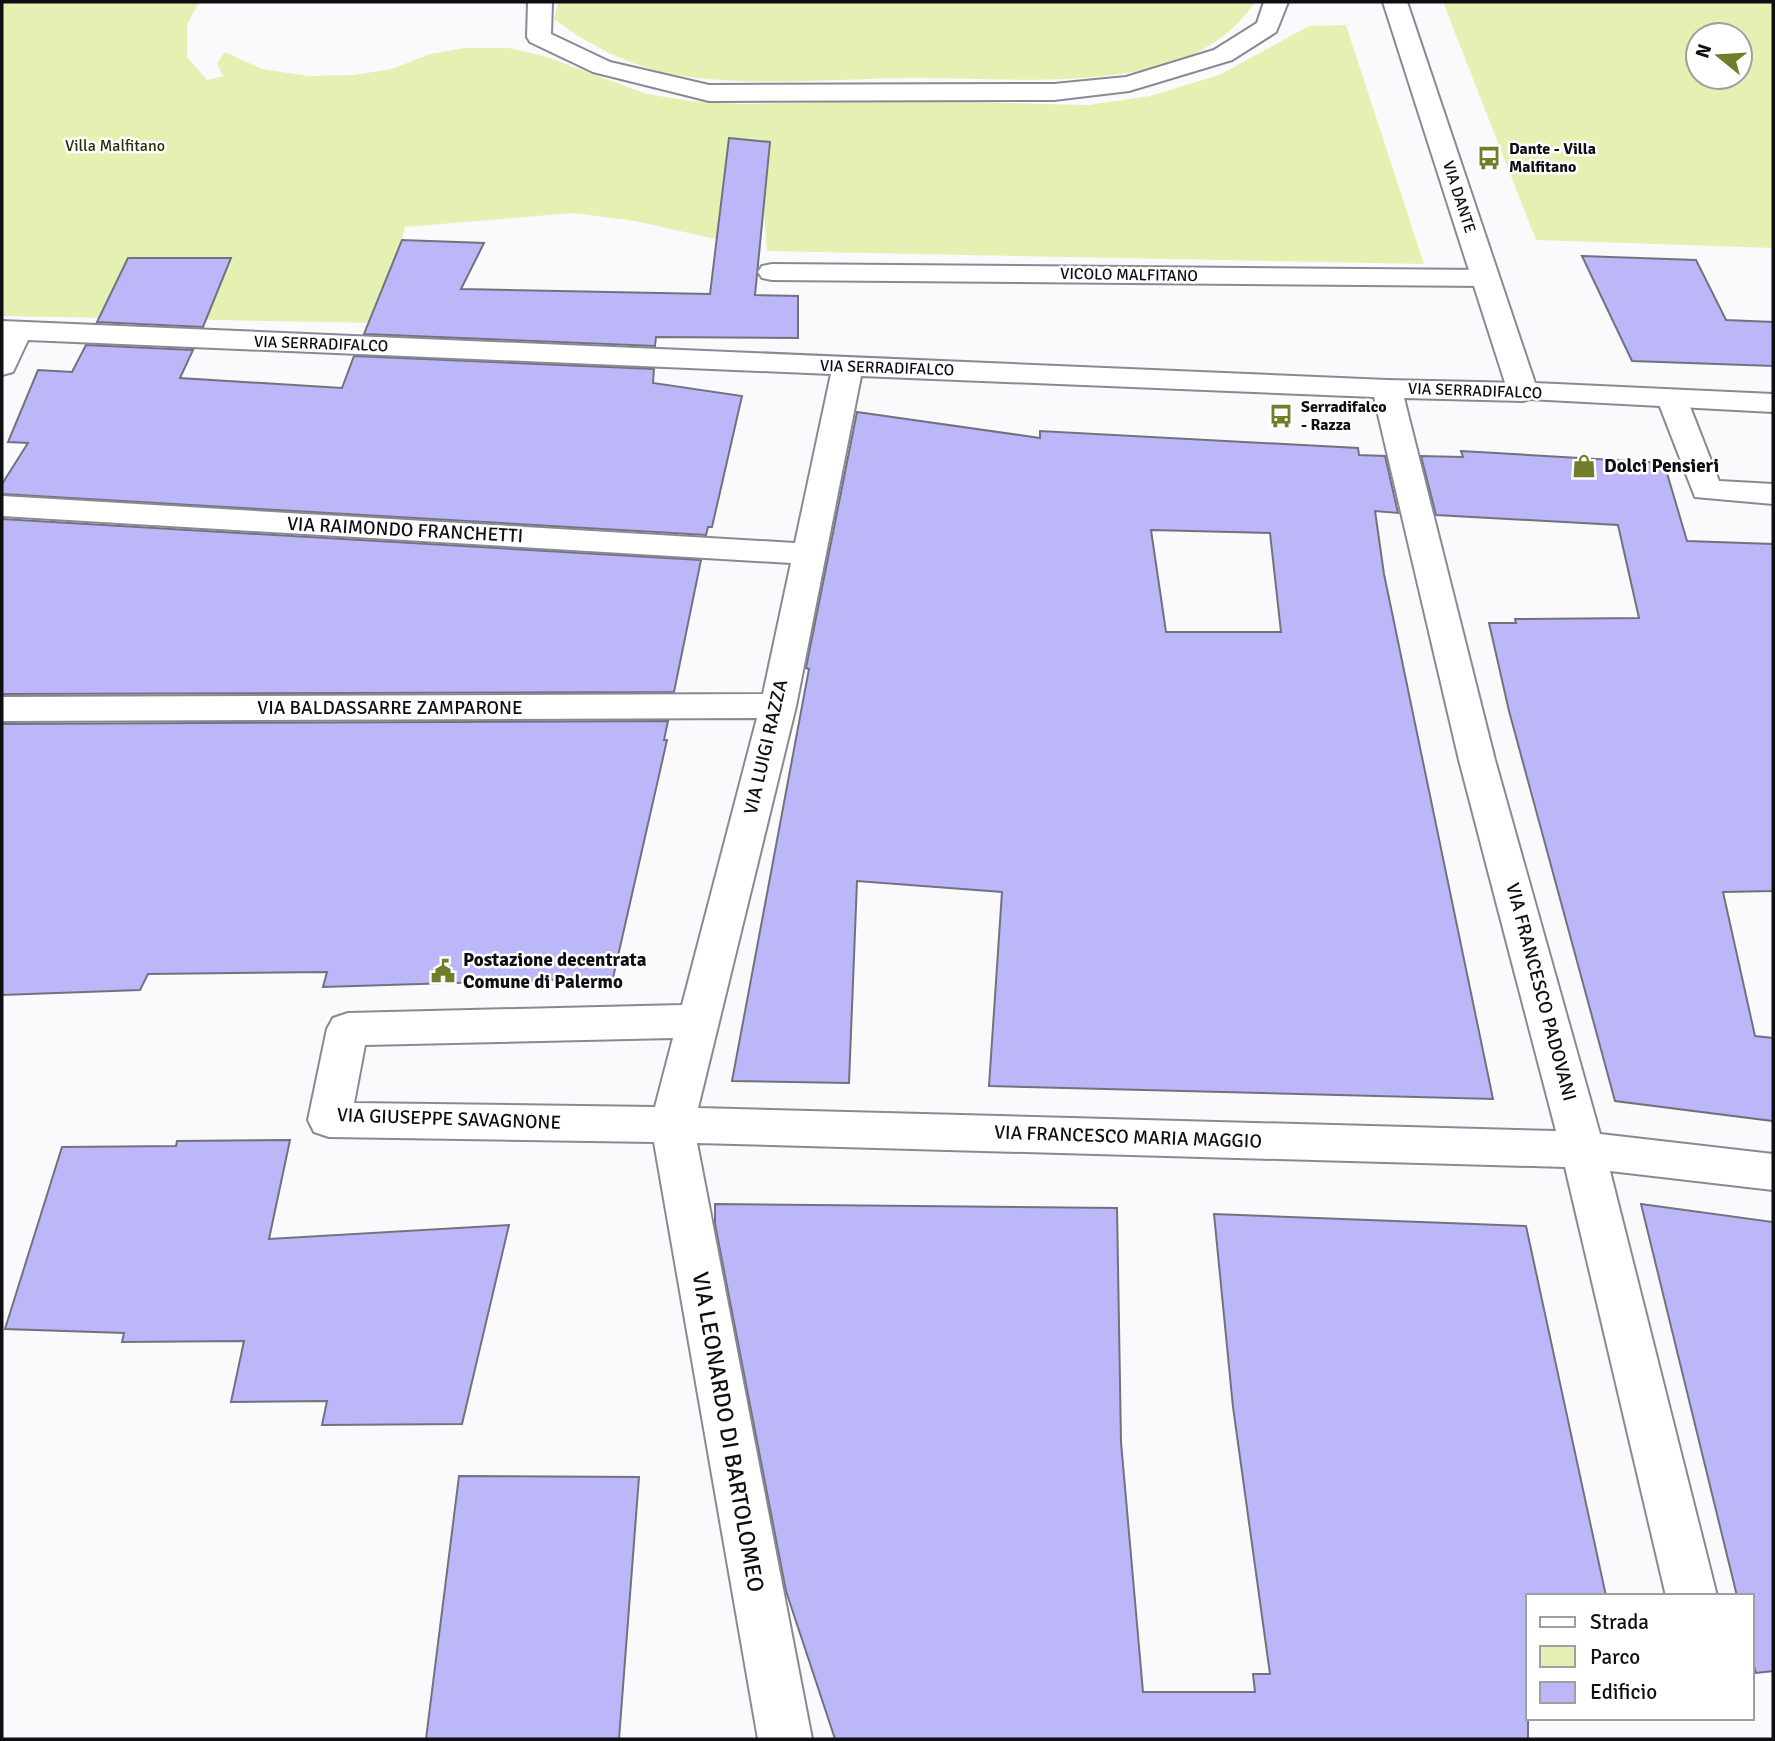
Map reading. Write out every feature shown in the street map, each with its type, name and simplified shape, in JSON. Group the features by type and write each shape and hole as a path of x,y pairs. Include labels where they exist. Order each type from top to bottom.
{"street":[{"path":"540,2 539,37 602,67 709,93 1054,92 1129,84 1223,55 1268,27 1276,2"},
{"name":"VIA DANTE","path":"1395,2 1523,392"},
{"name":"VICOLO MALFITANO","path":"772,272 1485,278"},
{"path":"2,366 9,330"},
{"name":"VIA SERRADIFALCO","path":"9,330 1387,389 1773,402"},
{"name":"VIA LUIGI RAZZA","path":"672,1125 778,706 848,366"},
{"name":"VIA FRANCESCO PADOVANI","path":"1387,389 1478,760 1583,1150 1692,1594"},
{"path":"1672,399 1706,490 1773,494"},
{"name":"VIA RAIMONDO FRANCHETTI","path":"2,506 808,554"},
{"name":"VIA BALDASSARRE ZAMPARONE","path":"2,709 778,706"},
{"name":"VIA GIUSEPPE SAVAGNONE","path":"672,1125 329,1120 348,1029 699,1021"},
{"name":"VIA FRANCESCO MARIA MAGGIO","path":"672,1125 1583,1150 1773,1172"},
{"name":"VIA LEONARDO DI BARTOLOMEO","path":"672,1125 785,1739"}],"green space":[{"name":"Villa Malfitano","path":"2,2 199,2 187,25 187,57 207,80 223,76 217,63 225,52 262,69 309,76 353,75 392,69 430,54 465,48 509,48 544,56 647,94 690,101 744,104 890,100 1088,105 1150,96 1219,75 1309,26 1346,25 1424,264 767,251 764,212 725,210 720,240 635,221 573,213 405,227 380,323 2,316","holes":["129,258 231,258 208,314 102,314"]},
{"path":"558,2 1255,2 1231,30 1210,45 1188,57 1144,70 1042,80 907,78 770,82 689,77 635,64 600,49 554,19"},
{"path":"1443,2 1773,2 1773,248 1536,240"}],"building":[{"path":"729,138 770,142 755,295 798,296 798,338 656,337 655,346 364,334 402,240 484,243 461,289 710,294"},
{"path":"1582,256 1696,260 1726,320 1773,322 1773,366 1632,361"},
{"path":"128,258 231,258 203,327 97,322"},
{"path":"86,345 193,350 180,378 342,388 354,356 654,369 653,383 742,396 712,527 708,527 706,535 2,494 2,484 28,443 8,442 38,370 72,372"},
{"path":"857,412 1040,438 1040,431 1358,448 1359,455 1385,456 1398,513 1375,511 1384,574 1493,1099 989,1086 1002,892 857,881 849,1083 732,1081 809,669 806,668","holes":["1151,530 1270,533 1281,632 1166,632"]},
{"path":"1461,451 1664,463 1687,541 1773,544 1773,891 1723,892 1755,1036 1773,1038 1773,1121 1615,1101 1509,711 1489,623 1516,623 1515,619 1639,618 1618,525 1436,515 1421,456 1463,457"},
{"path":"2,519 701,560 674,692 2,694"},
{"path":"668,721 664,740 667,740 613,978 323,987 327,972 148,974 140,990 2,995 2,724"},
{"path":"290,1140 269,1239 509,1225 462,1424 322,1425 327,1401 231,1402 244,1341 122,1342 124,1333 5,1329 62,1147 176,1146 177,1141"},
{"path":"715,1204 1117,1208 1121,1442 1143,1692 1255,1692 1253,1674 1270,1674 1233,1407 1214,1214 1526,1226 1606,1594 1526,1594 1528,1739 835,1739 786,1591 715,1224"},
{"path":"1641,1204 1773,1222 1773,1671 1756,1673 1754,1594 1737,1594"},
{"path":"459,1476 639,1477 619,1739 426,1739"}],"place":[{"name":"Dante - Villa Malfitano","path":"1489,158"},
{"name":"Serradifalco - Razza","path":"1281,416"},
{"name":"Dolci Pensieri","path":"1584,466"},
{"name":"Postazione decentrata Comune di Palermo","path":"443,971"}]}
